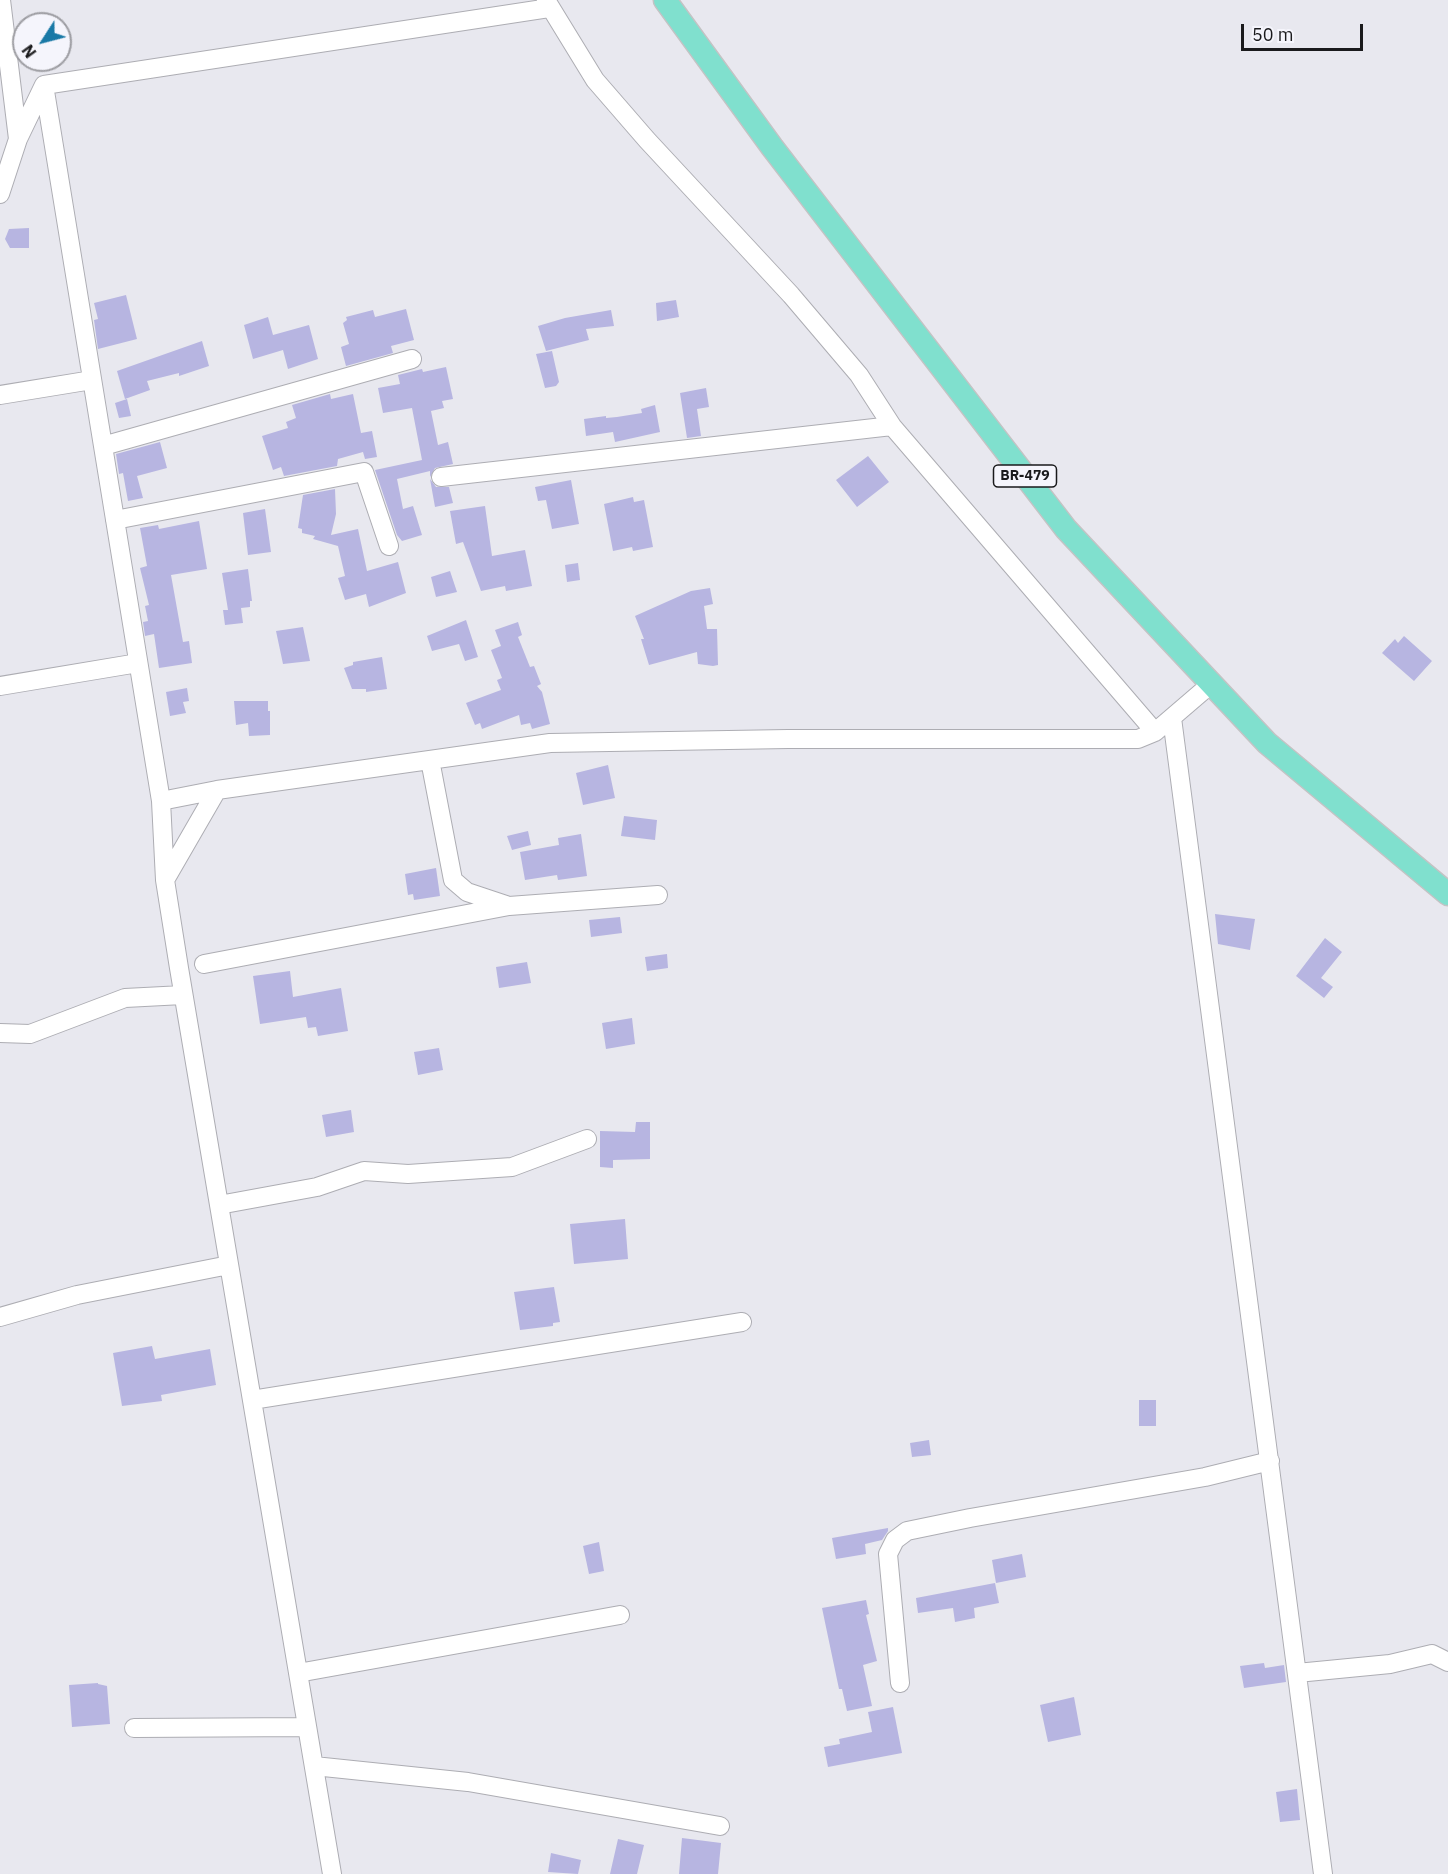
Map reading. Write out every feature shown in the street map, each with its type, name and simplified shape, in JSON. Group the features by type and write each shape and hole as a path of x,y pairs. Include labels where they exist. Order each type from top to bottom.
{"main road":[{"name":"BR-479","path":"665,0 772,147 1066,530 1267,743 1448,894"}],"street":[{"path":"1,0 18,139"},
{"path":"44,85 548,4 595,80 647,140 791,295 859,375 892,426 1155,732"},
{"path":"0,194 18,139 44,85"},
{"path":"44,85 161,801 165,880 183,994 332,1874"},
{"path":"103,446 412,359"},
{"path":"0,395 92,380"},
{"path":"441,477 892,426"},
{"path":"115,520 364,472 389,546"},
{"path":"0,686 138,663"},
{"path":"161,801 217,790 550,743 788,739 1138,739 1155,732 1211,684"},
{"path":"1172,718 1323,1874"},
{"path":"430,760 453,880 467,892 509,906"},
{"path":"165,880 217,790"},
{"path":"204,964 509,906 658,895"},
{"path":"0,1033 30,1034 125,998 183,994"},
{"path":"219,1205 317,1187 364,1170 408,1174 512,1167 586,1139"},
{"path":"0,1317 78,1295 229,1265"},
{"path":"252,1400 742,1322"},
{"path":"900,1683 888,1554 895,1540 907,1531 1205,1477 1269,1461"},
{"path":"298,1673 620,1615"},
{"path":"1298,1673 1390,1664 1432,1654 1448,1662"},
{"path":"134,1728 307,1726"},
{"path":"314,1766 468,1782 720,1826"}],"building":[{"path":"29,228 29,248 10,248 5,239 9,229"},
{"path":"126,295 137,339 98,349 94,320 98,319 94,303"},
{"path":"676,300 679,317 657,321 656,303"},
{"path":"406,309 414,340 391,346 393,353 346,366 341,347 349,344 343,323 347,320 346,317 373,310 375,317"},
{"path":"611,310 614,326 586,329 589,340 546,351 538,326 565,318"},
{"path":"268,317 273,335 309,325 318,359 288,369 283,350 253,359 244,325"},
{"path":"202,341 209,366 179,376 179,373 147,381 150,390 125,399 117,371"},
{"path":"552,351 559,382 556,386 545,388 536,354"},
{"path":"446,367 453,399 442,401 444,408 431,411 438,445 448,442 453,464 435,468 430,477 430,471 397,479 403,509 413,506 422,535 402,541 397,535 375,470 422,460 412,408 383,413 378,388 400,384 398,375 422,369 423,372"},
{"path":"706,388 709,407 697,409 701,436 687,438 680,393"},
{"path":"330,394 331,399 353,394 361,433 372,431 377,457 365,459 363,452 338,459 337,466 284,476 281,467 273,470 262,436 288,428 286,422 296,418 292,405"},
{"path":"127,399 131,416 119,418 115,403"},
{"path":"655,405 660,432 615,442 613,432 586,436 584,419 642,413 641,409"},
{"path":"160,442 167,468 137,476 143,498 128,501 123,473 119,474 116,454"},
{"path":"868,456 889,482 857,507 836,480"},
{"path":"430,479 436,487 449,487 453,503 435,507"},
{"path":"571,480 579,524 552,529 546,500 538,501 535,487"},
{"path":"335,489 336,514 331,535 358,529 367,571 398,562 406,593 369,607 366,594 345,600 338,578 345,576 338,546 313,539 315,536 302,533 302,529 298,528 303,495"},
{"path":"633,497 634,502 644,500 653,547 633,551 632,547 613,551 604,504"},
{"path":"485,506 492,556 525,550 532,586 506,591 505,586 481,591 463,542 456,544 450,511"},
{"path":"265,509 271,552 248,555 243,513"},
{"path":"199,521 207,569 171,575 183,642 189,641 192,663 159,668 154,634 145,636 143,622 148,621 145,606 149,605 140,568 147,566 140,528 158,525 159,529"},
{"path":"578,563 580,580 567,582 565,565"},
{"path":"248,569 252,601 250,601 250,607 241,608 243,623 225,625 223,610 228,610 222,573"},
{"path":"450,571 457,592 436,597 431,577"},
{"path":"710,588 713,604 704,606 707,629 717,629 718,665 698,664 697,652 649,665 641,639 644,639 635,616 691,591"},
{"path":"466,620 478,657 465,661 459,644 432,651 427,636"},
{"path":"518,622 522,635 518,637 530,667 534,666 541,684 537,686 542,692 550,724 532,729 530,723 521,725 519,715 482,729 480,723 475,725 466,703 501,690 497,680 502,678 491,650 501,646 495,630"},
{"path":"303,627 310,661 283,664 276,631"},
{"path":"1404,636 1432,661 1414,681 1382,653 1395,639 1398,643"},
{"path":"382,657 387,689 366,692 366,689 352,689 344,668 353,665 353,662"},
{"path":"187,688 189,701 183,702 186,713 170,716 166,692"},
{"path":"234,701 268,701 270,735 249,736 248,723 236,725"},
{"path":"608,765 615,798 583,805 576,773"},
{"path":"624,816 657,820 655,840 621,836"},
{"path":"528,831 531,845 512,850 507,836"},
{"path":"581,834 587,876 558,880 557,875 525,880 520,852 559,845 558,838"},
{"path":"436,868 440,896 414,900 413,894 408,895 405,874"},
{"path":"1215,914 1255,919 1250,950 1218,944"},
{"path":"620,917 622,933 591,937 589,920"},
{"path":"1325,938 1342,952 1321,978 1333,987 1324,998 1296,976"},
{"path":"667,954 668,968 647,971 645,957"},
{"path":"527,962 531,983 499,988 496,967"},
{"path":"290,971 293,997 341,988 348,1031 318,1036 316,1027 308,1028 306,1017 260,1024 253,976"},
{"path":"632,1018 635,1044 606,1049 602,1023"},
{"path":"439,1048 443,1070 418,1075 414,1052"},
{"path":"351,1110 354,1132 326,1137 322,1115"},
{"path":"636,1122 650,1122 650,1159 613,1160 613,1168 600,1167 600,1131 635,1132"},
{"path":"625,1219 628,1259 574,1264 570,1224"},
{"path":"554,1287 560,1322 553,1323 553,1326 520,1330 514,1292"},
{"path":"152,1346 155,1359 210,1349 216,1385 161,1395 162,1401 122,1406 113,1353"},
{"path":"1139,1400 1156,1400 1156,1426 1139,1426"},
{"path":"929,1440 931,1455 912,1457 910,1443"},
{"path":"888,1528 882,1540 865,1544 866,1554 836,1559 832,1538"},
{"path":"599,1542 604,1571 589,1574 583,1546"},
{"path":"1022,1554 1026,1577 996,1583 992,1560"},
{"path":"995,1583 999,1603 974,1608 975,1618 955,1622 953,1608 918,1613 916,1598"},
{"path":"866,1600 869,1614 866,1615 877,1661 863,1665 872,1706 847,1711 842,1689 839,1689 822,1608"},
{"path":"1264,1663 1265,1668 1284,1665 1286,1682 1244,1688 1240,1666"},
{"path":"98,1683 107,1686 110,1724 72,1727 69,1685"},
{"path":"1074,1697 1081,1735 1048,1742 1040,1705"},
{"path":"893,1707 902,1753 828,1767 824,1747 840,1744 839,1739 872,1732 868,1712"},
{"path":"1297,1789 1300,1820 1280,1822 1276,1792"},
{"path":"682,1838 721,1843 718,1874 679,1874"},
{"path":"618,1839 644,1845 637,1874 610,1874"},
{"path":"551,1853 581,1860 578,1874 548,1872"}]}
